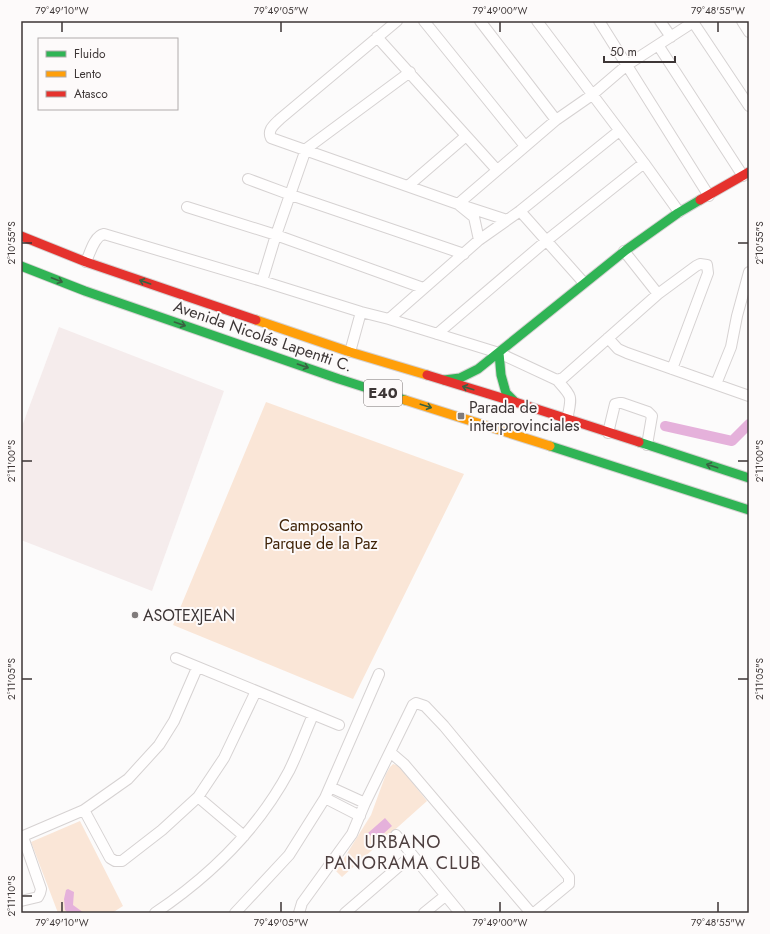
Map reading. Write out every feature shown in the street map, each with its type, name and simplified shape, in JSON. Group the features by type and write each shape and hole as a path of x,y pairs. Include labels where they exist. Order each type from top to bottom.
{"main road":[{"path":"444,380 460,378 478,370 624,251 679,212 746,174"},
{"name":"Avenida Nicolás Lapentti C.","path":"21,236 86,262 350,352 515,402 749,478"},
{"name":"Avenida Nicolás Lapentti C.","path":"21,266 85,291 339,379 749,510"},
{"path":"499,353 501,375 506,393 515,402"}],"street":[{"path":"397,21 285,114 270,130 269,134 271,138 306,149 458,204 508,220"},
{"path":"424,21 525,146"},
{"path":"480,21 556,120"},
{"path":"537,21 679,212"},
{"path":"599,21 708,196"},
{"path":"660,21 671,37"},
{"path":"742,21 749,32"},
{"path":"458,204 556,120 592,95 627,65 694,22 749,106"},
{"path":"377,37 497,170"},
{"path":"658,45 746,174"},
{"path":"262,281 276,235 306,149 410,72"},
{"path":"389,319 479,240 520,211 619,131"},
{"path":"408,186 466,136"},
{"path":"436,334 546,241 644,163"},
{"path":"248,179 464,254"},
{"path":"458,204 474,217 479,240"},
{"path":"187,207 276,235 423,288"},
{"path":"520,211 584,283"},
{"path":"86,262 97,238 100,234 104,234 499,353 557,380 571,396 567,420"},
{"path":"624,251 658,294"},
{"path":"557,380 563,378 658,294 696,266 700,264 707,266 708,273 672,370"},
{"path":"716,384 731,347 737,316 749,272"},
{"path":"350,352 361,312"},
{"path":"608,338 618,349 672,370 749,396"},
{"path":"608,433 615,404 619,402 648,412 652,416 647,445"},
{"path":"176,658 197,668 339,725"},
{"path":"21,901 38,897 41,889 22,837 84,810 128,779 159,745 174,721 197,668"},
{"path":"239,912 289,855 325,798 380,674"},
{"path":"84,810 110,858 115,861 122,861 162,830 198,797 224,758 256,691"},
{"path":"299,913 302,903 352,834 364,803 413,705 416,703 425,706 444,726 569,877 569,884 532,913 404,764 390,752"},
{"path":"155,913 173,901 213,869 244,836 272,801 290,770 314,715"},
{"path":"330,787 364,803"},
{"path":"198,797 244,836"},
{"path":"325,798 360,816"},
{"path":"396,835 460,913"},
{"path":"345,913 412,855"},
{"path":"424,913 445,896"}],"shaded area":[{"path":"59,327 224,391 152,591 21,540 21,429"},
{"path":"385,818 392,826 373,843 371,840 373,838 368,833"},
{"path":"68,889 74,892 73,905 84,913 68,913 65,910 64,899 66,890"}],"green space":[{"name":"Camposanto Parque de la Paz","path":"266,402 464,474 353,699 173,625"},
{"path":"393,764 399,766 427,801 342,877 336,871 371,815 386,774"},
{"path":"80,821 123,906 112,913 58,913 31,842"}],"waterway":[{"path":"665,426 732,441 749,424"}],"traffic: fast":[{"path":"444,380 460,378 478,369 626,250 678,213 700,200"},
{"path":"21,266 85,291 339,379 405,400"},
{"path":"499,353 501,375 506,393 515,402"},
{"path":"639,442 749,478"},
{"path":"550,446 749,510"}],"traffic: slow":[{"path":"256,320 350,352 427,375"},
{"path":"405,400 550,446"}],"traffic: jam":[{"path":"700,200 749,172"},
{"path":"21,236 86,262 256,320"},
{"path":"427,375 639,442"}],"place":[{"name":"Parada de interprovinciales","path":"461,416"},
{"name":"ASOTEXJEAN","path":"135,615"}],"district":[{"name":"URBANO PANORAMA CLUB","path":"403,852"}]}
